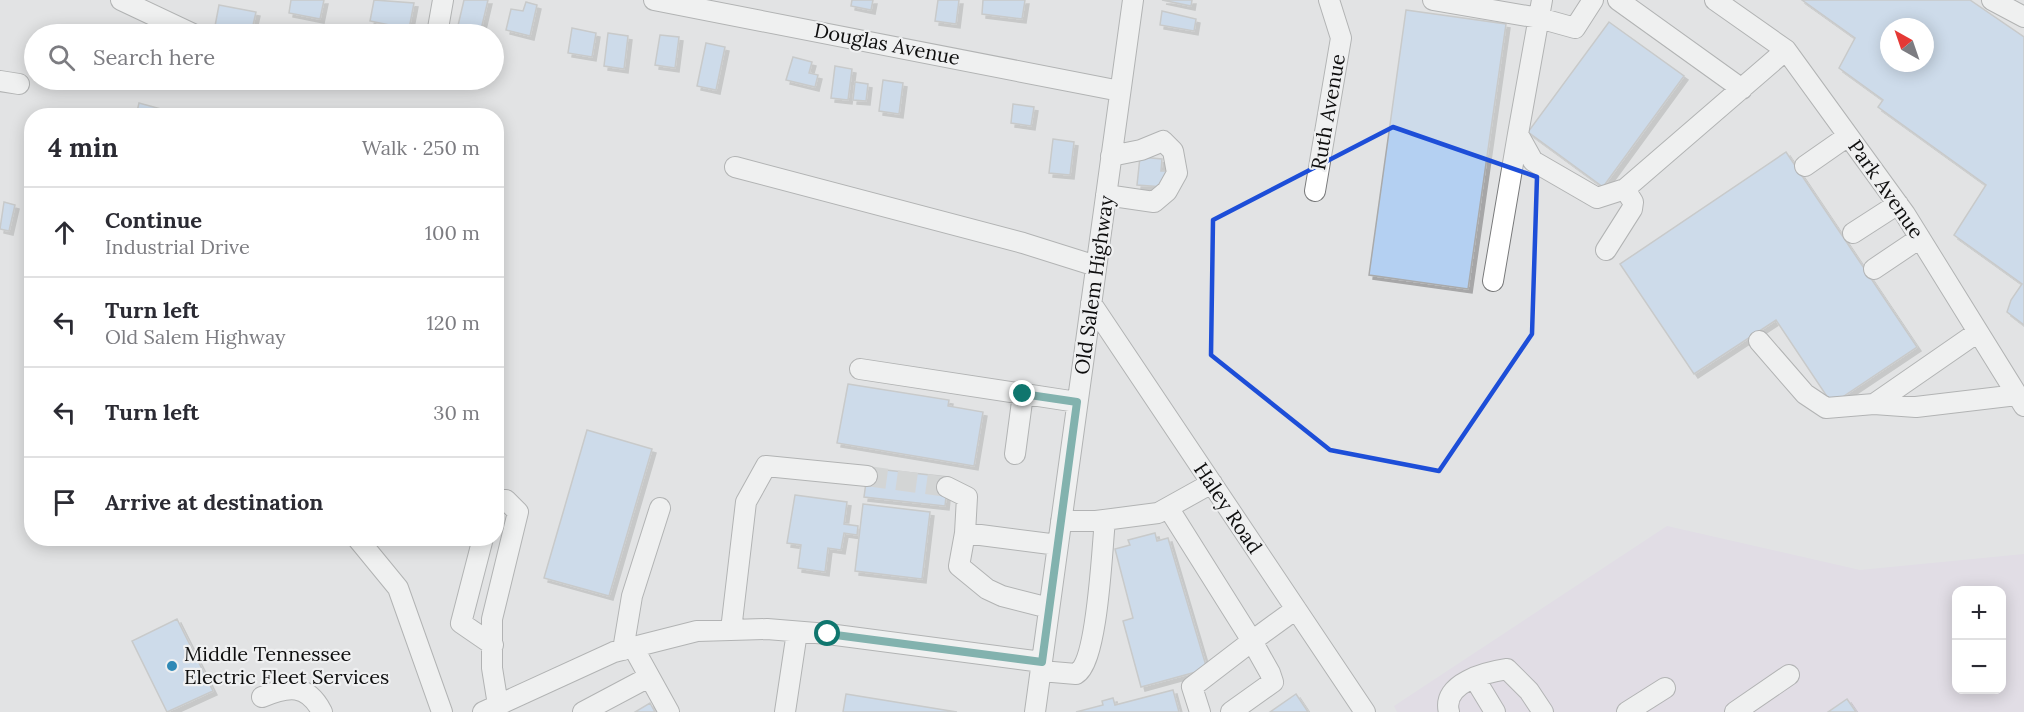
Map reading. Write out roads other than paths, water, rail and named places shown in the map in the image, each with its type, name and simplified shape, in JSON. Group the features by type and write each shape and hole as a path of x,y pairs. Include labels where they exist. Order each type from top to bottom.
{"street":[{"path":"121,0 172,24"},
{"path":"438,24 442,0"},
{"name":"Douglas Avenue","path":"654,0 751,8 1120,91"},
{"name":"Old Salem Highway","path":"1035,712 1133,0"},
{"name":"Ruth Avenue","path":"1315,191 1341,38 1329,0"},
{"path":"1433,0 1503,11 1541,9 1575,28 1593,0"},
{"path":"1618,0 1742,89"},
{"name":"Park Avenue","path":"1715,0 1786,50 1898,204 2020,401"},
{"path":"2003,3 2024,17"},
{"path":"1493,281 1541,9"},
{"path":"1518,134 1533,162 1597,198 1625,189 1786,50"},
{"path":"1805,166 1848,136"},
{"path":"1106,195 1154,202 1167,190 1177,173 1173,151 1162,141 1141,150 1111,156"},
{"path":"735,166 1023,243 1096,266"},
{"path":"1606,250 1632,209 1633,202 1625,189"},
{"path":"1853,233 1898,204"},
{"path":"1874,269 1920,238"},
{"name":"Haley Road","path":"1091,303 1365,712"},
{"path":"1875,404 1978,332"},
{"path":"1758,341 1818,404 1826,408 1875,404 1916,407 2020,401"},
{"path":"860,369 1077,402"},
{"path":"1015,454 1023,394"},
{"path":"731,630 746,502 766,466 867,476"},
{"path":"1061,521 1105,520 1158,513 1170,509 1212,483"},
{"path":"947,487 967,497 965,533 959,566 987,589 1002,596 1049,608"},
{"path":"504,500 507,500 518,512 492,619 491,709 628,648 697,631 797,632 1076,674 1086,665 1093,638 1105,520"},
{"path":"660,508 632,596 628,648 649,677 669,712"},
{"path":"1170,509 1270,673 1272,682 1231,712"},
{"path":"965,533 1058,545"},
{"path":"364,546 398,588 442,712"},
{"path":"481,546 461,623 493,645"},
{"path":"1200,712 1192,687 1296,609"},
{"path":"784,712 797,632"},
{"path":"1449,712 1452,694 1463,683 1488,672 1507,669 1529,691 1543,712"},
{"path":"1734,712 1789,675"},
{"path":"583,712 649,677"},
{"path":"1475,679 1496,712"},
{"path":"262,698 283,688 298,689 317,702 322,712"},
{"path":"1627,712 1665,688"}],"tunnel":[{"path":"867,476 947,487"}],"place":[{"name":"Middle Tennessee Electric Fleet Services","path":"172,666"}]}
